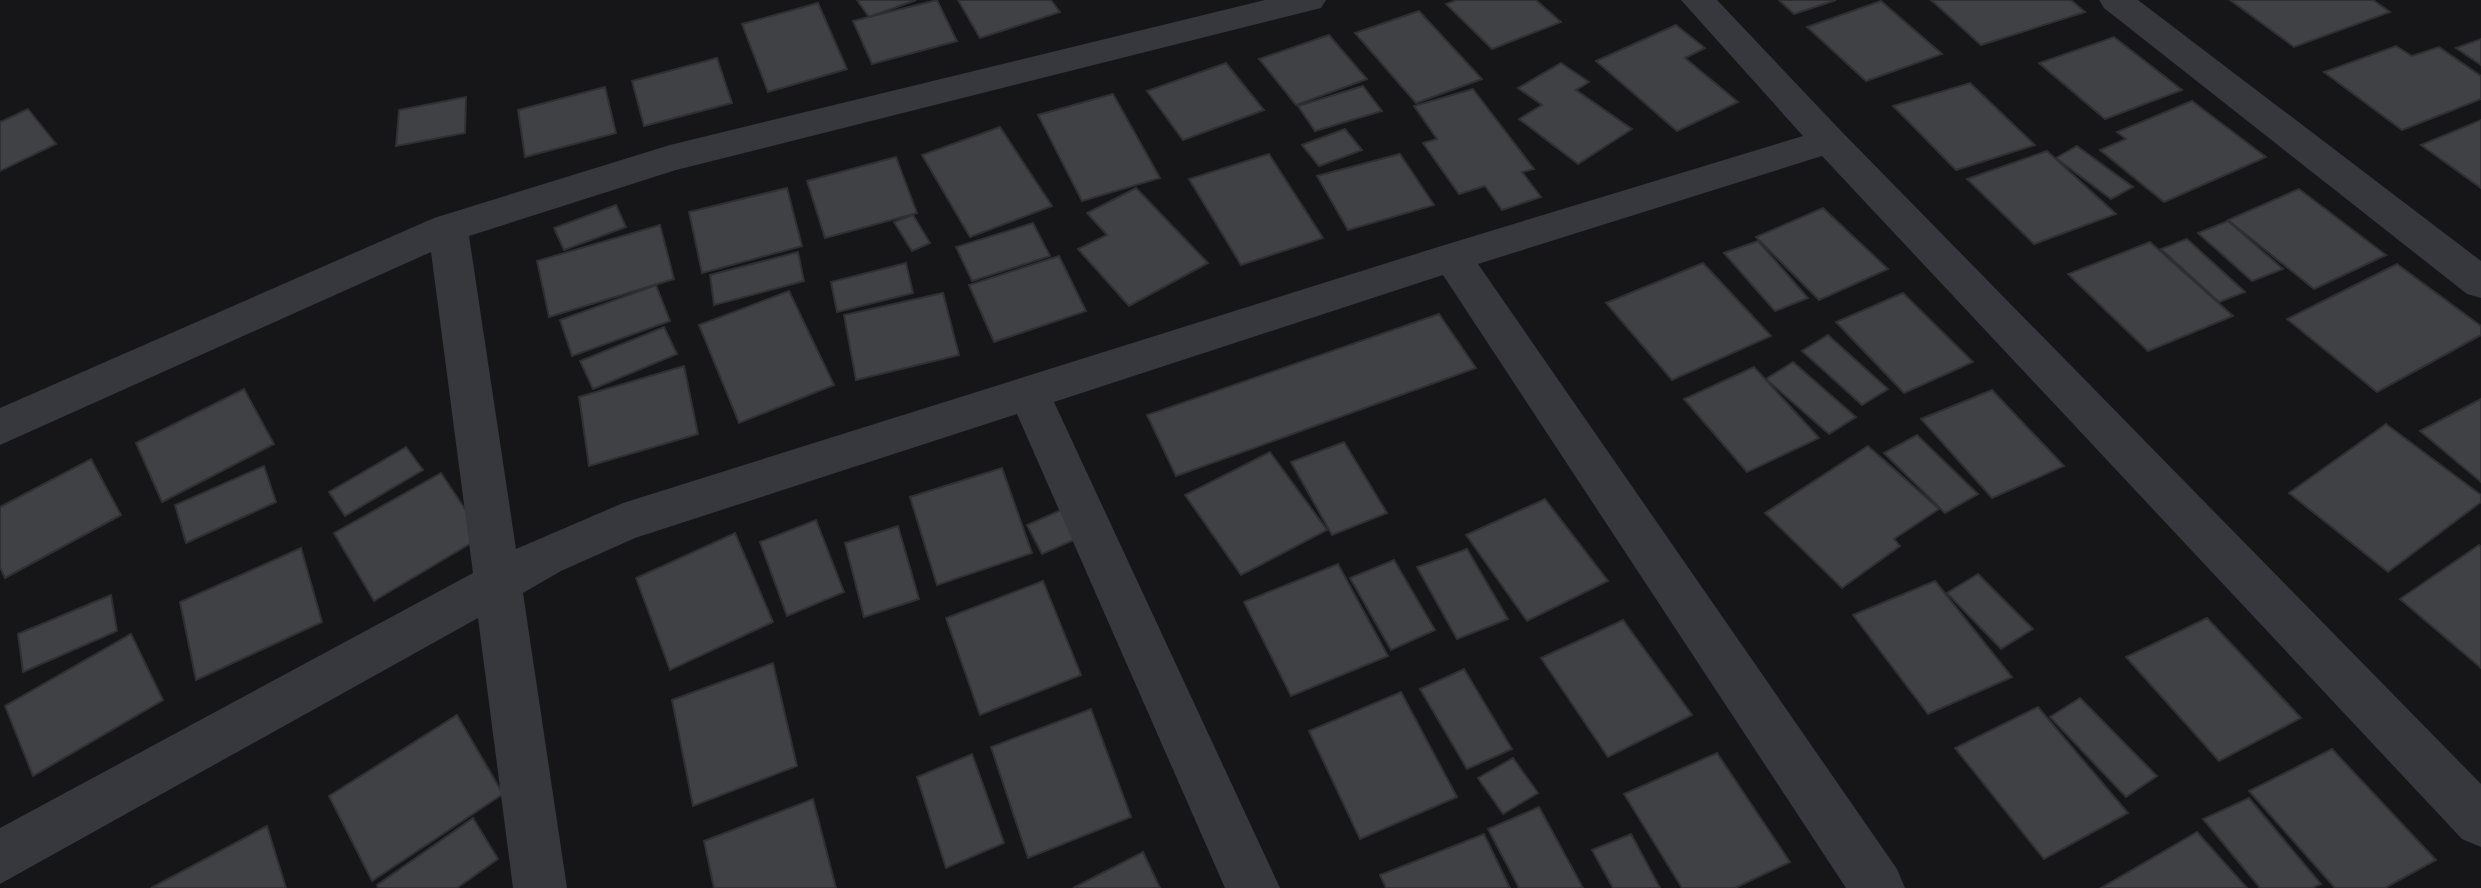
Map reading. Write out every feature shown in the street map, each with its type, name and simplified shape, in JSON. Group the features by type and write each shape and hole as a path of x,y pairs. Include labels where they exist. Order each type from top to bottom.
{"street":[{"path":"0,427 448,228 670,158 1309,0"},
{"path":"1698,0 1829,141 2481,821"},
{"path":"2116,0 2481,283"},
{"path":"0,857 545,557 623,523 1452,257 1829,141"},
{"path":"448,228 540,888"},
{"path":"1452,257 1878,888"},
{"path":"1029,393 1253,888"}],"building":[{"path":"857,0 916,0 869,17"},
{"path":"937,0 957,41 872,64 853,21"},
{"path":"958,0 1051,0 1060,12 980,38"},
{"path":"1457,0 1536,0 1561,22 1492,49 1446,4"},
{"path":"1779,0 1836,0 1794,14"},
{"path":"1931,0 2071,0 2085,12 1981,45"},
{"path":"2230,0 2373,0 2390,12 2294,47"},
{"path":"1881,1 1942,54 1866,81 1807,27"},
{"path":"818,3 847,69 768,92 742,24"},
{"path":"1419,11 1482,79 1416,103 1355,33"},
{"path":"1676,25 1705,48 1685,58 1738,102 1677,131 1596,61"},
{"path":"1329,35 1367,79 1296,105 1259,59"},
{"path":"2114,37 2182,90 2105,119 2039,63"},
{"path":"2481,39 2481,65 2456,48"},
{"path":"2396,46 2412,56 2439,47 2481,76 2481,99 2402,130 2324,72"},
{"path":"717,58 732,103 644,126 632,81"},
{"path":"1226,63 1264,110 1183,140 1147,91"},
{"path":"1561,63 1589,82 1576,90 1632,129 1578,164 1519,119 1542,105 1518,88"},
{"path":"1970,83 2035,145 1956,170 1893,106"},
{"path":"1363,86 1382,111 1315,131 1298,106"},
{"path":"605,87 616,133 525,157 518,110"},
{"path":"1473,89 1534,169 1522,172 1541,197 1502,210 1485,186 1459,194 1423,143 1437,139 1414,106"},
{"path":"1113,94 1160,178 1082,201 1038,115"},
{"path":"466,97 465,133 396,146 399,110"},
{"path":"2192,101 2266,157 2164,202 2100,150 2126,139 2117,132"},
{"path":"28,109 56,144 0,171 0,122"},
{"path":"2481,120 2481,188 2421,145"},
{"path":"1000,127 1052,206 970,237 922,155"},
{"path":"1345,129 1362,150 1319,166 1302,145"},
{"path":"2077,146 2133,187 2111,199 2056,158"},
{"path":"2047,151 2116,214 2034,244 1967,179"},
{"path":"1269,154 1323,238 1241,265 1189,179"},
{"path":"1400,154 1434,205 1348,230 1317,176"},
{"path":"896,157 917,213 825,238 807,181"},
{"path":"787,188 802,246 702,273 689,212"},
{"path":"1136,188 1208,263 1129,306 1078,249 1107,235 1087,213"},
{"path":"2299,189 2386,255 2314,289 2228,220"},
{"path":"616,205 626,227 564,250 554,228"},
{"path":"1823,208 1888,269 1819,300 1756,237"},
{"path":"913,215 930,243 912,251 894,222"},
{"path":"2228,221 2283,269 2252,281 2198,233"},
{"path":"1033,223 1050,256 972,281 956,247"},
{"path":"660,225 674,279 549,317 537,261"},
{"path":"2187,239 2245,292 2219,302 2161,249"},
{"path":"1758,241 1808,298 1775,311 1724,253"},
{"path":"2150,242 2233,316 2148,351 2068,274"},
{"path":"798,252 804,281 714,305 710,275"},
{"path":"1059,256 1086,311 994,342 969,285"},
{"path":"906,263 913,293 837,312 831,282"},
{"path":"1703,263 1771,336 1672,380 1606,303"},
{"path":"2397,264 2481,326 2481,335 2377,392 2287,319"},
{"path":"656,285 670,321 572,356 560,320"},
{"path":"789,291 834,385 739,423 699,325"},
{"path":"943,293 959,355 856,380 844,315"},
{"path":"1903,293 1973,362 1904,393 1836,322"},
{"path":"1439,314 1476,368 1176,476 1147,415"},
{"path":"664,327 677,354 593,389 580,361"},
{"path":"1828,335 1888,389 1862,405 1802,351"},
{"path":"1793,362 1856,417 1829,434 1766,379"},
{"path":"684,366 698,434 589,466 579,397"},
{"path":"1754,367 1819,438 1747,472 1684,399"},
{"path":"244,389 274,444 162,502 136,443"},
{"path":"1992,390 2064,466 1992,498 1921,419"},
{"path":"2481,399 2481,482 2420,431"},
{"path":"2386,424 2481,495 2481,502 2388,572 2289,493"},
{"path":"1917,435 1978,494 1945,513 1884,453"},
{"path":"1344,442 1387,513 1332,535 1291,462"},
{"path":"1868,446 1939,509 1894,539 1900,546 1842,588 1765,513"},
{"path":"406,447 423,470 345,516 329,492"},
{"path":"1270,452 1327,530 1241,575 1185,495"},
{"path":"91,459 121,515 5,578 0,567 0,507"},
{"path":"264,466 276,502 186,543 175,505"},
{"path":"1002,468 1032,553 937,585 910,497"},
{"path":"441,473 483,536 374,601 334,533"},
{"path":"1545,499 1608,581 1527,621 1466,535"},
{"path":"1061,510 1076,539 1042,554 1027,525"},
{"path":"816,520 844,592 787,616 760,542"},
{"path":"898,526 919,599 864,617 845,543"},
{"path":"735,533 773,622 670,670 636,578"},
{"path":"2479,545 2481,547 2481,668 2400,599"},
{"path":"301,548 322,622 196,680 180,602"},
{"path":"1467,549 1508,619 1457,639 1417,567"},
{"path":"1394,560 1435,630 1391,650 1350,578"},
{"path":"1338,564 1388,656 1291,696 1244,602"},
{"path":"1978,574 2033,629 2001,649 1947,593"},
{"path":"1043,581 1081,675 980,715 946,618"},
{"path":"1935,581 2012,677 1928,714 1853,615"},
{"path":"111,595 117,631 23,672 18,634"},
{"path":"2207,618 2301,718 2219,761 2126,657"},
{"path":"1623,620 1692,715 1608,757 1541,658"},
{"path":"131,634 163,700 33,776 5,706"},
{"path":"773,663 797,766 693,806 672,700"},
{"path":"1464,669 1512,749 1467,769 1420,689"},
{"path":"1401,692 1457,797 1360,839 1309,731"},
{"path":"2080,698 2157,776 2126,797 2050,717"},
{"path":"2038,707 2128,813 2044,859 1955,748"},
{"path":"1091,709 1131,817 1028,858 991,747"},
{"path":"457,715 503,794 372,881 329,796"},
{"path":"2332,749 2436,860 2385,888 2335,888 2249,791"},
{"path":"1717,753 1790,862 1735,888 1682,888 1624,794"},
{"path":"972,754 1004,843 946,868 917,777"},
{"path":"1513,758 1538,793 1503,814 1478,778"},
{"path":"2249,798 2321,884 2312,888 2260,888 2203,819"},
{"path":"813,799 836,888 714,888 704,841"},
{"path":"1539,807 1583,888 1519,888 1488,829"},
{"path":"473,818 498,859 457,888 378,888 377,885"},
{"path":"267,826 286,888 151,888"},
{"path":"2197,832 2247,888 2101,888"},
{"path":"1484,834 1510,888 1386,888 1380,875"},
{"path":"1631,834 1660,888 1613,888 1592,850"},
{"path":"1143,852 1160,888 1073,888"}]}
